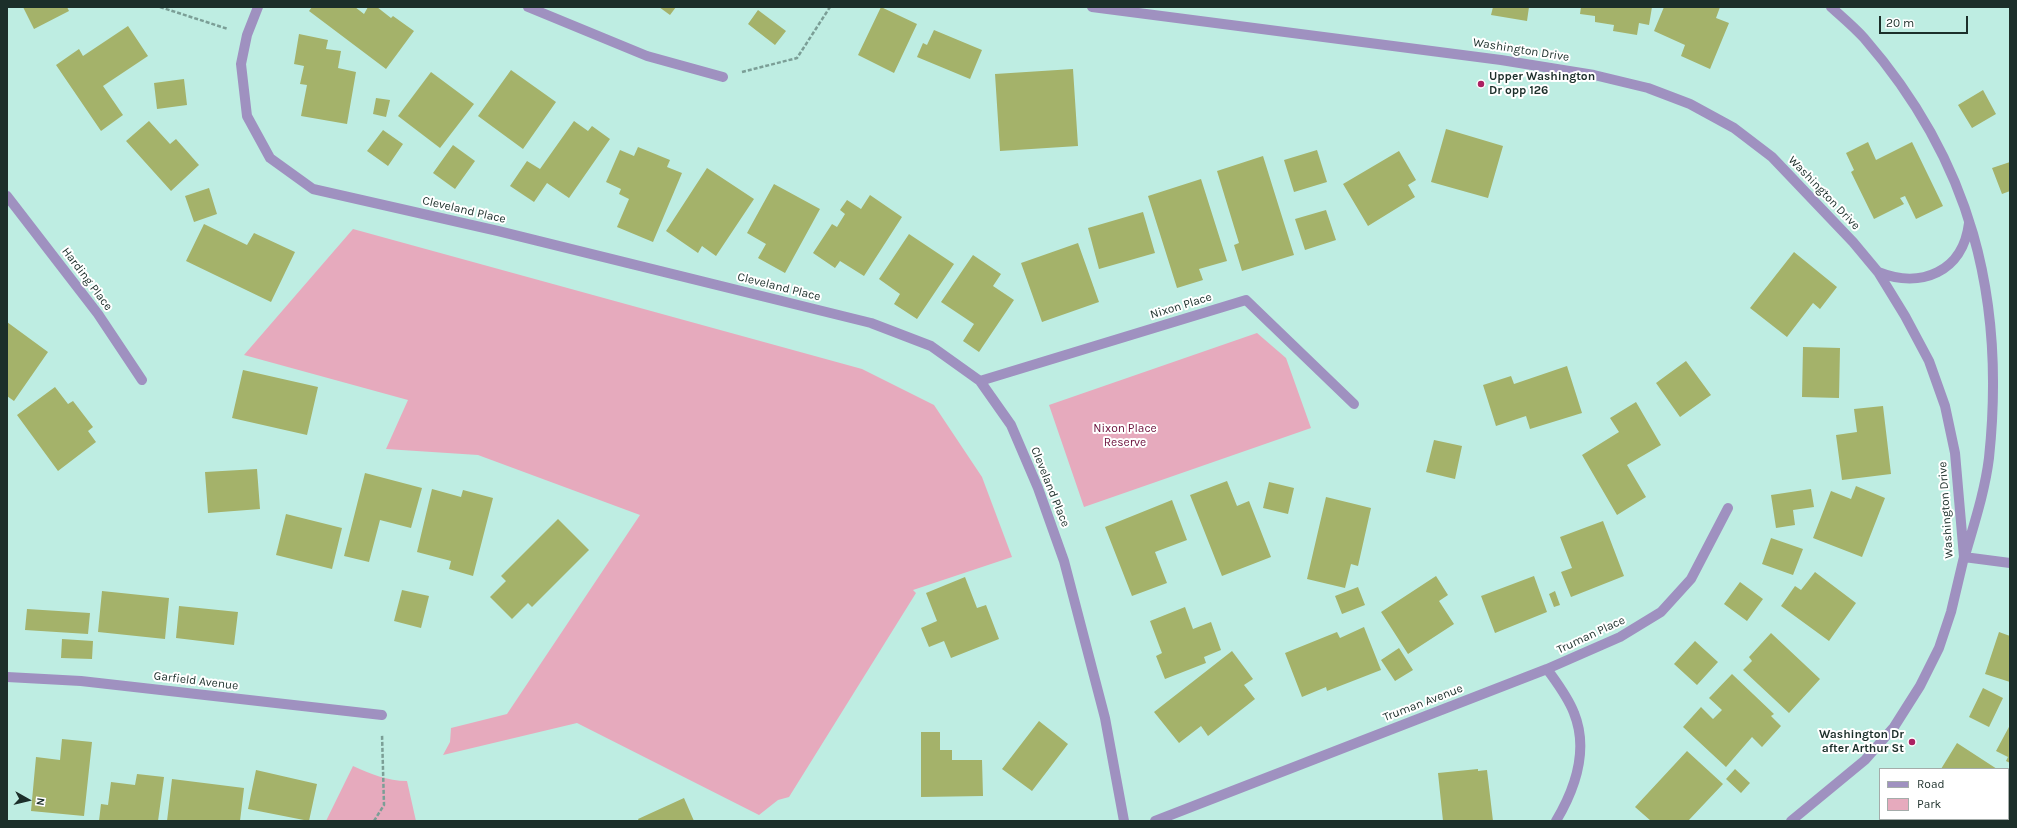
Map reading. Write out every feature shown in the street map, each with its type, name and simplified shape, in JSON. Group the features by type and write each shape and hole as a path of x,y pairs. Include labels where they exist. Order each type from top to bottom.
{"street":[{"name":"Cleveland Place","path":"258,7 247,35 242,64 247,116 270,158 313,189 505,233 871,324 931,346 980,381 1011,425 1038,488 1064,561 1105,718 1124,821"},
{"path":"528,7 647,56 723,77"},
{"name":"Washington Drive","path":"1092,7 1502,60 1594,75 1648,88 1690,104 1734,128 1772,158 1848,236 1878,272 1905,316 1929,361 1945,406 1955,453 1964,557 1951,612 1939,648 1920,686 1894,727 1865,760 1791,821"},
{"path":"1831,7 1863,37 1894,75 1942,151 1970,221 1988,297 1993,384 1989,459 1981,498 1964,557 2010,563"},
{"name":"Harding Place","path":"7,196 98,314 142,380"},
{"path":"1878,272 1898,279 1908,280 1919,279 1938,272 1960,251 1968,232 1970,221"},
{"name":"Nixon Place","path":"980,381 1246,300 1354,404"},
{"name":"Truman Place","path":"1547,669 1620,638 1661,612 1691,579 1728,508"},
{"path":"1547,669 1575,713 1579,733 1580,756 1576,778 1570,799 1556,821"},
{"name":"Truman Avenue","path":"1155,821 1547,669"},
{"name":"Garfield Avenue","path":"7,677 81,681 382,716"}],"path":[{"path":"160,7 247,35"},
{"path":"723,77 798,58 830,7"},
{"path":"374,821 384,805 382,716"}],"green space":[{"path":"353,229 862,369 934,405 982,477 1012,557 913,590 916,593 789,797 778,800 759,815 577,723 443,755 450,742 451,728 507,714 640,515 478,455 386,449 408,400 244,355"},
{"name":"Nixon Place Reserve","path":"1257,333 1286,358 1311,428 1084,507 1049,405"},
{"path":"353,766 386,778 407,781 416,821 326,821"}],"building":[{"path":"23,7 67,7 69,11 34,29"},
{"path":"312,7 355,7 364,14 368,7 377,7 391,18 393,16 414,31 386,69 309,11"},
{"path":"659,7 676,7 670,15"},
{"path":"881,7 917,24 894,73 858,55"},
{"path":"1493,7 1529,7 1527,21 1491,15"},
{"path":"1581,7 1652,7 1649,25 1639,23 1637,35 1613,31 1614,25 1595,22 1595,16 1580,14"},
{"path":"1664,7 1720,7 1716,18 1729,23 1710,69 1681,56 1685,45 1654,31"},
{"path":"758,10 786,31 775,45 748,24"},
{"path":"128,26 148,56 103,86 123,115 101,131 56,65 79,49 83,56"},
{"path":"934,30 982,50 970,79 917,57 923,43 927,45"},
{"path":"299,34 328,40 326,49 341,51 338,68 356,72 347,124 301,116 307,85 300,84 304,66 294,64"},
{"path":"1073,69 1078,146 1000,151 995,74"},
{"path":"511,70 556,102 523,149 478,116"},
{"path":"431,72 474,104 440,148 398,116"},
{"path":"184,79 187,105 157,109 154,83"},
{"path":"1983,90 1996,114 1972,128 1958,105"},
{"path":"376,98 390,100 386,117 373,114"},
{"path":"149,121 170,144 176,139 199,165 171,191 126,141"},
{"path":"574,121 588,131 592,126 610,139 569,198 547,183 534,202 510,186 527,161 540,169"},
{"path":"1446,129 1503,146 1488,198 1431,182"},
{"path":"383,130 403,144 388,166 367,151"},
{"path":"1868,142 1876,160 1912,142 1943,206 1916,219 1905,196 1900,198 1904,204 1874,219 1851,172 1854,170 1846,153"},
{"path":"453,145 475,161 455,189 433,173"},
{"path":"638,147 670,160 667,167 682,173 653,242 617,227 629,199 619,194 621,189 606,182 620,150 634,156"},
{"path":"1317,150 1327,182 1294,192 1284,160"},
{"path":"1399,151 1416,180 1408,185 1415,197 1368,226 1343,184"},
{"path":"1263,156 1294,255 1242,271 1234,245 1239,243 1217,171"},
{"path":"2010,162 2010,191 2002,194 1992,168"},
{"path":"707,168 754,199 716,256 702,246 698,253 666,231"},
{"path":"1201,179 1227,261 1199,269 1203,280 1177,288 1148,196"},
{"path":"774,184 820,209 785,273 758,258 766,244 747,233"},
{"path":"209,188 217,214 194,222 185,196"},
{"path":"870,195 902,217 864,276 840,261 835,268 813,253 832,224 837,227 845,214 840,210 847,200 861,209"},
{"path":"1326,210 1336,240 1305,250 1295,219"},
{"path":"1143,212 1155,253 1099,269 1088,228"},
{"path":"204,224 247,245 254,233 295,252 271,302 186,261"},
{"path":"909,234 954,264 917,319 894,304 900,294 879,279"},
{"path":"1078,243 1099,302 1042,322 1021,263"},
{"path":"1794,252 1837,287 1820,309 1813,303 1787,337 1750,308"},
{"path":"973,255 1001,274 993,286 1014,300 979,352 963,341 974,324 941,302"},
{"path":"7,322 48,352 14,401 7,396"},
{"path":"1803,347 1840,348 1839,398 1802,397"},
{"path":"1686,361 1711,395 1680,417 1656,383"},
{"path":"1567,366 1582,413 1530,429 1526,416 1496,426 1483,385 1511,376 1514,384"},
{"path":"243,370 318,387 307,435 232,418"},
{"path":"55,387 68,404 73,401 93,427 88,431 96,442 58,471 17,415"},
{"path":"1636,402 1661,445 1627,465 1646,497 1617,515 1582,455 1619,432 1610,418"},
{"path":"1883,406 1891,474 1842,480 1836,435 1857,432 1854,409"},
{"path":"1434,440 1462,446 1455,479 1426,472"},
{"path":"257,469 260,509 208,513 205,472"},
{"path":"365,473 422,488 411,528 380,520 369,562 344,556"},
{"path":"1227,481 1237,506 1249,501 1271,557 1222,576 1190,495"},
{"path":"1269,482 1294,488 1288,514 1263,508"},
{"path":"1856,486 1885,498 1862,557 1813,538 1831,491 1851,499"},
{"path":"432,489 461,497 463,490 493,498 473,576 449,569 451,561 417,552"},
{"path":"1811,489 1814,507 1793,510 1795,525 1776,528 1771,495"},
{"path":"1326,497 1371,508 1358,566 1351,564 1345,588 1307,579"},
{"path":"1172,500 1187,540 1155,552 1167,583 1132,596 1105,527"},
{"path":"286,514 342,528 332,569 276,555"},
{"path":"558,519 589,550 532,607 528,603 512,619 490,597 506,581 501,576"},
{"path":"1603,521 1624,576 1571,597 1561,572 1572,568 1560,537"},
{"path":"1771,538 1803,549 1793,575 1762,564"},
{"path":"1815,572 1856,603 1829,641 1781,606 1795,586 1801,590"},
{"path":"1436,576 1448,595 1439,601 1454,624 1408,654 1381,612"},
{"path":"1534,576 1547,612 1495,633 1481,596"},
{"path":"965,577 977,608 986,605 999,639 951,658 944,641 929,647 921,628 937,621 926,593"},
{"path":"1740,582 1763,599 1747,621 1724,604"},
{"path":"1358,587 1365,605 1342,614 1335,596"},
{"path":"402,590 429,596 421,628 394,621"},
{"path":"102,591 169,598 165,639 98,632"},
{"path":"1555,591 1560,605 1554,607 1549,594"},
{"path":"179,606 238,612 234,645 176,638"},
{"path":"1185,607 1193,629 1211,622 1221,650 1204,657 1206,663 1165,679 1156,656 1162,653 1150,621"},
{"path":"27,609 90,613 88,634 25,630"},
{"path":"1364,627 1381,670 1327,691 1326,687 1302,697 1285,653 1337,632 1340,638"},
{"path":"1999,632 2010,636 2010,682 1985,674"},
{"path":"1771,633 1820,679 1789,713 1743,670 1752,661 1749,657"},
{"path":"62,639 93,641 92,659 61,658"},
{"path":"1695,641 1718,662 1697,685 1674,664"},
{"path":"1399,648 1413,670 1395,681 1381,660"},
{"path":"1232,651 1253,679 1244,685 1255,699 1208,736 1201,726 1179,743 1154,712"},
{"path":"1732,674 1774,714 1771,716 1781,726 1762,747 1752,737 1726,767 1683,727 1701,707 1713,719 1722,710 1709,698"},
{"path":"1983,688 2003,698 1989,727 1969,717"},
{"path":"1039,721 1068,744 1032,791 1002,769"},
{"path":"2010,725 2010,763 2006,761 2008,757 1996,751"},
{"path":"921,732 940,732 940,750 952,750 952,760 982,760 983,796 921,797"},
{"path":"62,739 92,742 84,816 31,811 36,757 60,760"},
{"path":"1957,743 1995,768 1942,768"},
{"path":"1687,751 1723,784 1688,821 1651,821 1635,807"},
{"path":"1478,769 1478,771 1487,770 1493,821 1443,821 1438,773"},
{"path":"1735,769 1750,783 1741,793 1726,779"},
{"path":"256,770 317,784 309,821 248,809"},
{"path":"137,774 164,777 158,821 99,821 101,804 108,805 111,782 135,785"},
{"path":"2009,776 2010,777 2009,810"},
{"path":"172,779 244,788 240,821 167,821"},
{"path":"684,798 694,821 639,821 638,819"},
{"path":"1968,820 1998,820 1997,821"}],"place":[{"name":"Upper Washington Dr opp 126","path":"1481,84"},
{"name":"Washington Dr after Arthur St","path":"1912,742"}]}
